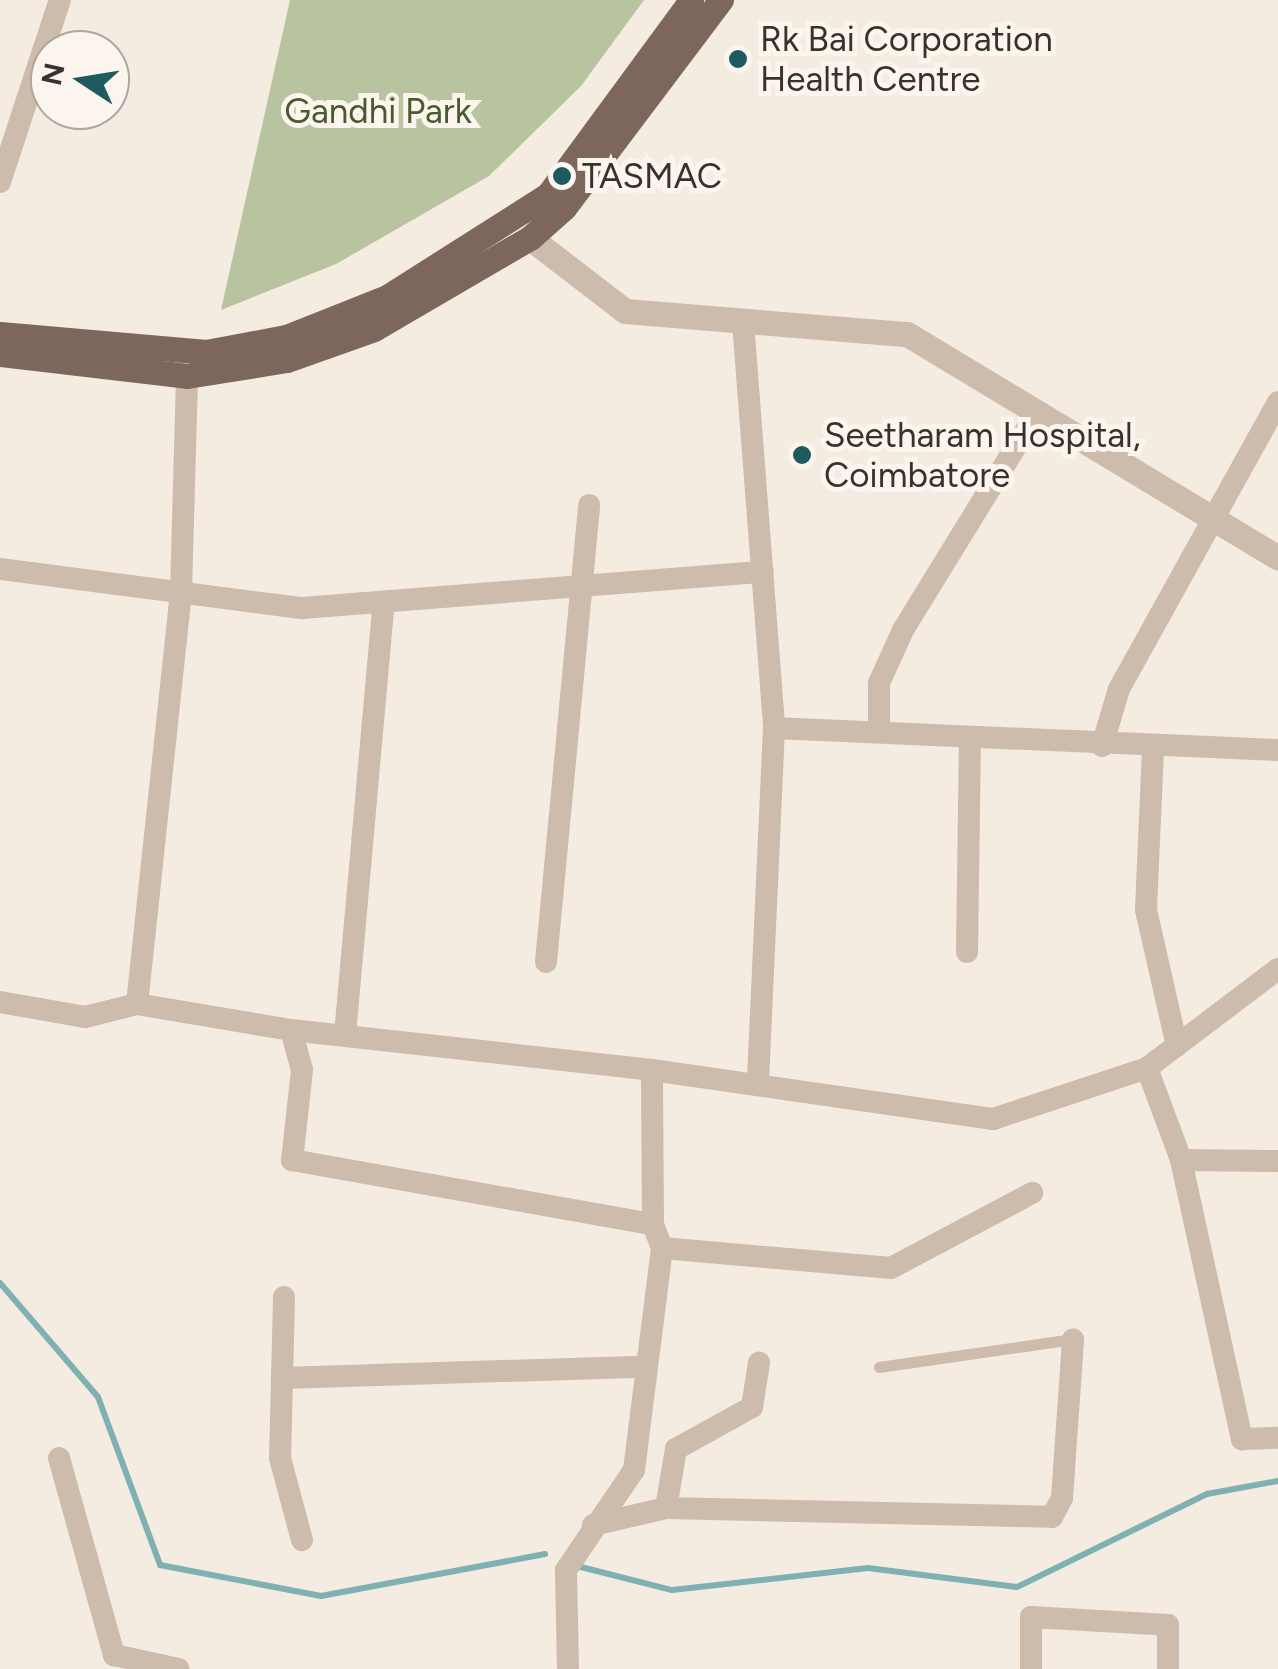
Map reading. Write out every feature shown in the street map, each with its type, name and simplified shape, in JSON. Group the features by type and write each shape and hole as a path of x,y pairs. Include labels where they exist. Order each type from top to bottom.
{"main road":[{"path":"0,334 206,352 286,337 387,297 548,194 691,0"},
{"path":"0,354 188,376 333,346 530,238 642,110 721,0"}],"street":[{"path":"0,182 60,0"},
{"path":"530,238 624,310 906,334 1278,558"},
{"path":"743,322 774,728 758,1084"},
{"path":"137,1004 181,592 188,376"},
{"path":"1102,746 1119,690 1209,516 1278,402"},
{"path":"879,730 880,683 903,630 1037,412"},
{"path":"546,962 590,505"},
{"path":"0,569 302,608 383,606 763,572"},
{"path":"345,1035 383,606"},
{"path":"774,728 879,730 1102,746 1278,750"},
{"path":"967,952 970,736"},
{"path":"1154,748 1146,910 1177,1046"},
{"path":"0,1002 86,1017 137,1004 291,1030 652,1070 993,1120 1147,1068 1278,969"},
{"path":"291,1030 302,1070 292,1160 653,1224"},
{"path":"1147,1068 1180,1160 1242,1439 1278,1438"},
{"path":"568,1669 566,1570 634,1470 642,1366 662,1248 653,1224 652,1070"},
{"path":"1180,1160 1278,1161"},
{"path":"662,1248 891,1268 1032,1193"},
{"path":"284,1297 280,1458 302,1540"},
{"path":"594,1525 666,1508 1052,1517 1062,1498 1074,1339"},
{"path":"666,1508 676,1450 752,1407 759,1364"},
{"path":"282,1378 642,1366"},
{"path":"59,1458 114,1656 179,1669"},
{"path":"1031,1669 1031,1618 1168,1625 1168,1669"}],"lane":[{"path":"879,1366 1074,1339"}],"green space":[{"name":"Gandhi Park","path":"290,0 644,0 581,86 489,176 336,264 221,310"}],"waterway":[{"path":"0,1283 98,1397 160,1565 321,1596 545,1554"},
{"path":"577,1566 672,1590 868,1568 1017,1587 1207,1494 1278,1481"}],"place":[{"name":"Rk Bai Corporation Health Centre","path":"738,59"},
{"name":"TASMAC","path":"562,176"},
{"name":"Seetharam Hospital, Coimbatore","path":"802,455"}]}
